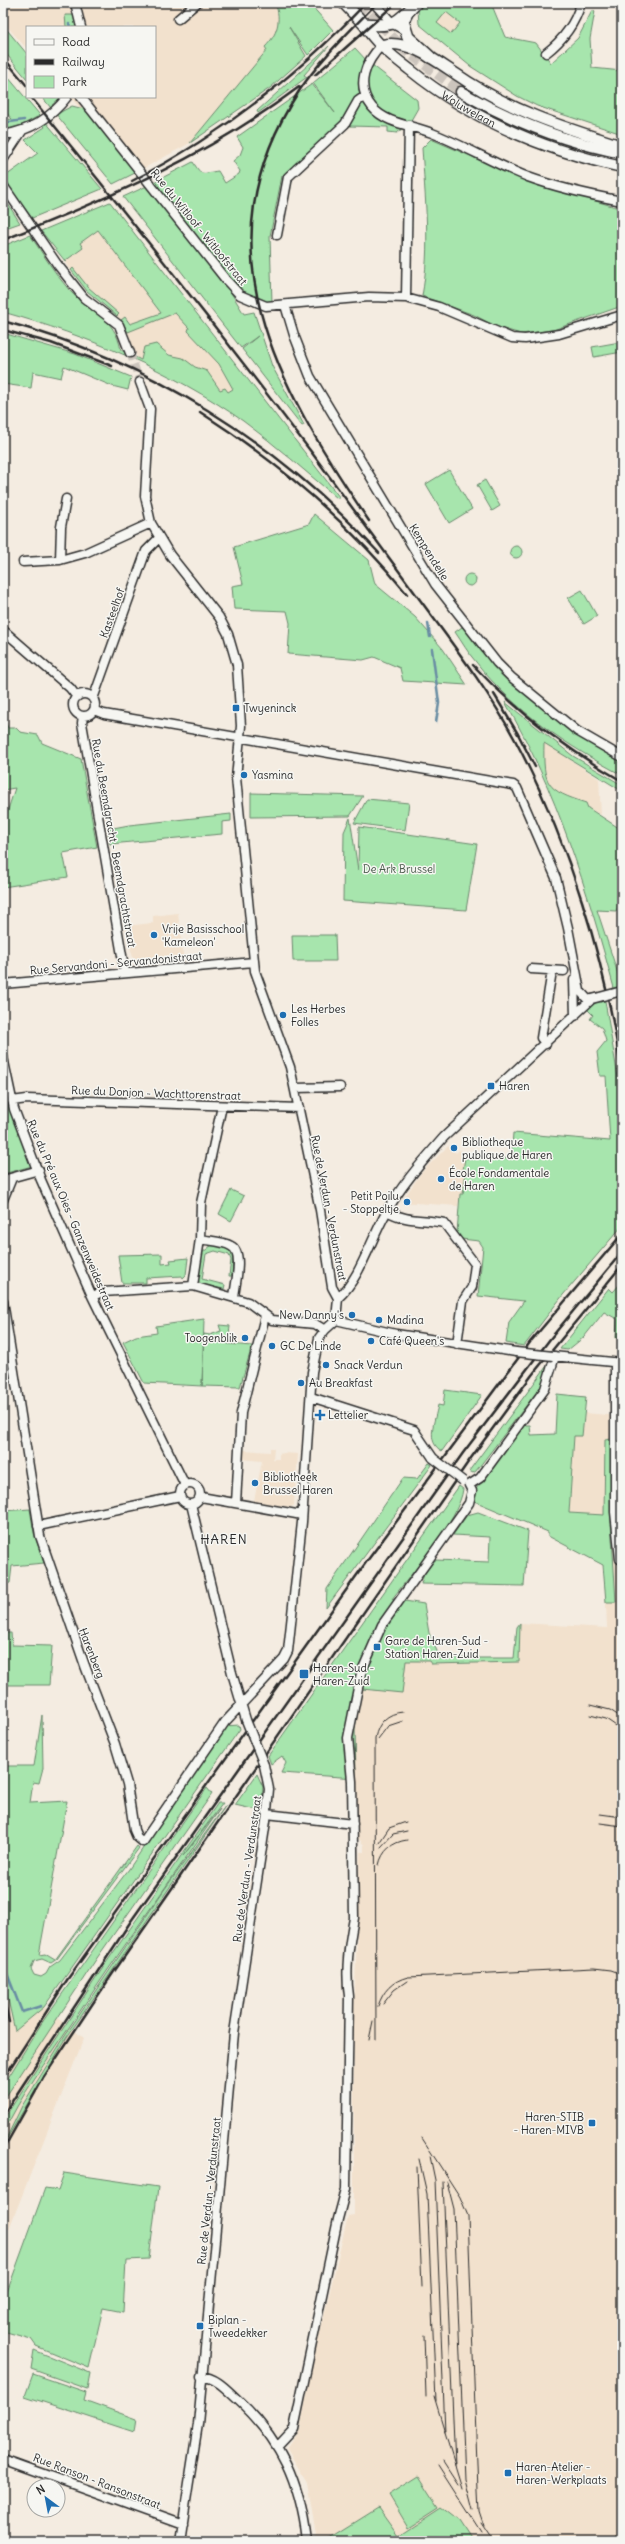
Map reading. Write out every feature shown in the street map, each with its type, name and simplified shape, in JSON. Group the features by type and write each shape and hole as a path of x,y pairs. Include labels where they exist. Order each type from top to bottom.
{"highway":[{"name":"Woluwelaan","path":"344,3 360,20"},
{"path":"357,3 360,20 393,24 412,7"},
{"path":"412,7 403,21 404,30 412,41 430,57"}],"main road":[{"name":"Woluwelaan","path":"360,20 370,35 432,88 482,119 555,151 622,167"},
{"name":"Woluwelaan","path":"382,45 403,45 430,57 492,98 518,110 622,146"},
{"name":"Woluwelaan","path":"461,92 489,108 534,129 577,143 622,153"}],"street":[{"path":"75,3 81,26"},
{"path":"178,19 197,3"},
{"path":"374,3 393,24 404,30"},
{"path":"546,53 560,41 571,27 581,3"},
{"path":"382,45 368,60 364,70 363,84 365,96 371,106 381,116 432,133 528,177 561,188 622,201"},
{"path":"277,235 288,177 345,124 358,102 365,96"},
{"path":"3,135 22,131 41,122 66,98"},
{"name":"Rue du Witloof - Witloofstraat","path":"82,98 240,296 266,306 369,297 406,298 439,307 512,338 525,339 559,334 622,315"},
{"path":"406,298 409,125"},
{"path":"3,160 22,131"},
{"path":"3,185 57,264 84,298 119,325 130,353"},
{"name":"Kempendelle","path":"285,305 294,335 310,376 428,574 462,625 496,663 511,677 577,731 622,757"},
{"name":"Rue de Verdun - Verdunstraat","path":"140,382 150,409 145,496 151,523 158,539 194,588 210,605 228,634 237,665 240,693 236,778 255,971 281,1040 295,1088 332,1287 338,1298 336,1320"},
{"path":"60,560 61,527 66,499"},
{"path":"23,562 60,560 85,553 151,523"},
{"name":"Kasteelhof","path":"93,699 146,551 158,539"},
{"path":"3,630 70,688 77,696"},
{"path":"77,696 88,695 93,699 94,710"},
{"path":"77,696 73,703 74,710 83,716 88,716 94,710"},
{"path":"94,710 104,714 513,785 518,788 556,878 568,928 580,991 591,1000"},
{"name":"Rue du Beemdgracht - Beemdgrachtstraat","path":"83,716 82,723 125,973"},
{"name":"Rue Servandoni - Servandonistraat","path":"3,984 254,962"},
{"path":"574,965 575,1016"},
{"path":"531,969 564,971"},
{"path":"546,1044 541,1038 552,971"},
{"path":"338,1298 349,1288 387,1211 410,1177 444,1138 546,1044 591,1000 622,991"},
{"name":"Rue du Pré aux Oies - Ganzenweidestraat","path":"3,1057 12,1101 39,1170 92,1296 185,1485"},
{"path":"295,1088 340,1087"},
{"name":"Rue du Donjon - Wachttorenstraat","path":"12,1101 27,1099 168,1102 222,1106 299,1108"},
{"path":"193,1286 200,1240 201,1203 222,1106"},
{"path":"3,1180 39,1170"},
{"path":"3,1200 12,1178"},
{"path":"387,1211 400,1219 444,1223 475,1264 472,1287 463,1301 457,1344"},
{"path":"200,1240 231,1246 236,1250 238,1258 234,1297"},
{"path":"92,1296 103,1292 193,1286 248,1302 272,1320 314,1324 325,1330"},
{"name":"Harenberg","path":"3,1301 38,1526 45,1554 115,1744 127,1784 137,1837 143,1842 225,1722 241,1705"},
{"path":"236,1503 240,1413 265,1316"},
{"path":"241,1705 284,1659 288,1651 302,1515 316,1352 319,1338 336,1320 396,1334 457,1344 618,1363 616,1512 620,1559"},
{"path":"466,1483 480,1478 545,1389 554,1356"},
{"path":"278,2446 294,2429 338,2219 346,2189 349,1996 347,1980 350,1937 354,1918 353,1824 348,1738 361,1673 382,1625 469,1503 472,1491 466,1483 433,1458 414,1430 311,1397"},
{"path":"185,1485 197,1486 200,1490 201,1497 197,1502 191,1504 183,1501 180,1496 180,1491 185,1485"},
{"path":"38,1526 180,1496"},
{"path":"201,1497 302,1515"},
{"path":"191,1504 241,1705"},
{"name":"Rue de Verdun - Verdunstraat","path":"180,2541 198,2424 201,2376 222,2177 234,2034 267,1814 269,1781 241,1705"},
{"path":"267,1814 353,1824"},
{"path":"201,2376 217,2381 222,2385 257,2419 278,2446 299,2495 307,2541"},
{"name":"Rue Ranson - Ransonstraat","path":"3,2459 183,2524"}],"shaded area":[{"path":"3,3 275,3 279,21 276,33 265,47 268,50 190,143 137,172 71,98 156,98 156,26 26,26 26,48 3,22"},
{"path":"446,12 460,23 451,34 437,23"},
{"path":"98,230 161,313 130,324 126,317 121,320 117,316 118,314 88,287 72,269 71,270 65,261 83,248 80,243"},
{"path":"175,312 185,322 189,329 188,331 219,364 233,389 228,392 220,390 210,375 164,351 142,360 137,358 128,332"},
{"path":"544,742 599,779 601,815 588,808 586,803 558,794 550,787 544,768"},
{"name":"Vrije Basisschool 'Kameleon'","path":"178,913 184,962 142,965 133,958 125,926 153,923 153,916"},
{"name":"École Fondamentale de Haren","path":"448,1146 456,1153 459,1150 471,1155 471,1159 465,1158 466,1171 463,1194 460,1194 458,1206 401,1202 422,1172"},
{"path":"585,1413 619,1416 619,1428 622,1428 622,2541 317,2541 307,2482 287,2449 300,2430 313,2362 348,2216 354,2215 354,2015 360,1852 364,1852 364,1845 358,1838 355,1747 357,1712 362,1689 372,1691 406,1661 429,1661 431,1664 519,1662 520,1623 607,1628 606,1602 616,1602 611,1522 611,1439 605,1440 604,1515 569,1513 574,1436 582,1436"},
{"path":"270,1448 274,1448 273,1459 279,1459 279,1454 284,1453 298,1454 294,1505 291,1507 254,1501 262,1461 243,1459 244,1450 270,1452"},
{"path":"3,1977 15,2031 44,2007 84,2038 3,2244"}],"green space":[{"path":"275,3 309,3 333,30 308,55 289,27 306,56 270,88 190,143 267,50 265,47 273,37 277,27 278,15"},
{"path":"424,3 491,3 505,37 536,43 551,63 578,38 592,11 595,11 590,39 592,68 622,71 622,134 537,106 517,96 470,66 419,24 418,9","holes":["446,12 460,23 451,34 437,23"]},
{"path":"65,15 74,15 77,26 66,26"},
{"path":"3,25 26,53 26,78 3,50"},
{"path":"329,46 304,75 307,77 258,113 257,111"},
{"path":"355,48 367,61 417,100 418,108 410,122 397,133 388,132 388,127 349,126 342,123 282,176 270,236 272,303 260,301 245,293 231,282 152,183 193,162 203,173 218,171 225,183 239,174 240,171 233,161 240,155 243,147 237,137 312,84 335,113 313,83"},
{"path":"3,71 102,189 32,218 3,178 38,153 25,140 45,127 37,117 22,125 3,130 3,120 12,119 3,109"},
{"path":"43,98 60,98 52,105 59,113 72,106 84,109 137,172 113,184"},
{"path":"431,139 526,180 622,209 622,306 553,330 521,334 497,327 474,315 422,296 425,278 427,241 422,148"},
{"path":"147,186 222,278 244,314 254,312 272,366 304,425 302,426 242,349 258,336 241,348 123,197"},
{"path":"3,196 20,223 3,229"},
{"path":"110,202 340,498 337,498 243,421 187,386 128,356 35,321 3,312 3,246 30,235 54,271 70,291 78,299 101,316 113,329 118,338 121,350 141,360 144,347 156,344 169,355 183,358 195,367 207,371 220,390 225,388 228,392 233,389 219,364 188,331 189,328 175,313 128,332 121,320 125,317 130,324 161,313 98,230 80,243 83,248 65,261 41,231"},
{"path":"73,268 88,287 119,314 117,316 87,291 71,270"},
{"path":"3,333 75,354 131,377 128,390 112,386 64,366 61,378 33,372 31,388 3,384"},
{"path":"620,342 622,352 594,357 592,347"},
{"path":"449,470 472,509 449,523 426,484"},
{"path":"485,480 500,506 492,511 477,485"},
{"path":"314,514 369,560 375,584 415,617 443,649 467,685 403,681 400,668 374,657 363,660 288,654 290,623 287,611 234,609 232,586 243,584 234,547 309,524"},
{"path":"514,546 518,546 522,552 518,558 514,558 510,554 510,550"},
{"path":"470,574 474,576 476,580 474,584 470,586 466,584 464,580 466,576"},
{"path":"582,590 597,616 584,624 568,598"},
{"path":"462,627 468,629 508,676 622,759 622,775 562,740 507,696 473,659 455,632"},
{"path":"505,702 573,756 622,785 622,791 544,743 546,777 550,784 562,794 586,803 588,808 622,830 622,897 616,911 597,910 622,986 614,988 593,914 569,841 540,770 524,736"},
{"path":"3,716 8,728 16,728 20,732 38,735 42,743 81,759 97,847 63,853 68,877 3,887 3,825 15,788 3,790"},
{"path":"251,793 363,796 350,816 251,817"},
{"path":"367,799 409,803 405,830 354,823"},
{"path":"231,814 231,821 222,822 222,834 110,844 108,829 129,825"},
{"name":"De Ark Brussel","path":"350,818 358,870 359,827 477,844 466,910 343,901 344,832"},
{"path":"292,935 335,935 336,961 293,961"},
{"path":"605,1001 622,1101 622,1226 563,1295 524,1346 506,1343 509,1322 524,1301 478,1296 483,1247 479,1241 461,1239 457,1233 460,1194 463,1194 466,1171 463,1170 465,1158 471,1158 471,1155 511,1159 513,1133 610,1141 606,1076 600,1076 597,1052 606,1041 602,1028 590,1019 593,1015 587,1009 593,1003"},
{"path":"3,1082 8,1104 32,1166 3,1174"},
{"path":"231,1190 244,1196 231,1221 219,1214"},
{"path":"212,1245 230,1249 235,1258 233,1276 229,1276 231,1260 229,1255 215,1251 206,1254 202,1279 225,1285 224,1289 203,1285 198,1281 202,1253"},
{"path":"162,1254 162,1264 171,1263 170,1260 188,1258 186,1275 183,1278 182,1276 146,1278 146,1283 122,1283 118,1255"},
{"path":"622,1282 622,1338 616,1338 617,1319 604,1312 584,1337 568,1350 560,1349 609,1288 613,1292"},
{"path":"204,1319 202,1386 144,1383 123,1342 136,1336 157,1333 156,1326"},
{"path":"219,1325 230,1326 228,1344 252,1346 240,1387 202,1386 204,1334 210,1335 221,1331"},
{"path":"549,1363 542,1385 476,1471 473,1473 469,1471"},
{"path":"622,1369 622,1428 619,1428 618,1375"},
{"path":"445,1390 482,1395 442,1451 434,1442 432,1431 438,1405 443,1406"},
{"path":"557,1394 586,1397 582,1436 574,1436 569,1513 604,1515 605,1440 611,1439 611,1522 616,1602 606,1602 603,1565 548,1536 548,1532 474,1501 476,1489 524,1425 530,1425 531,1435 555,1434"},
{"path":"429,1463 432,1465 326,1608 327,1589 403,1478 417,1479"},
{"path":"459,1486 463,1489 460,1501 453,1515 434,1546 392,1599 424,1604 429,1633 440,1658 514,1658 517,1627 520,1623 519,1662 431,1664 429,1661 406,1661 402,1693 362,1689 355,1727 356,1778 281,1773 286,1763 282,1756 271,1764 268,1756"},
{"path":"30,1509 34,1533 44,1563 12,1566 10,1583 3,1584 3,1511"},
{"path":"478,1512 528,1531 524,1586 421,1584 424,1574 435,1560 489,1562 490,1537 453,1535 467,1515"},
{"path":"3,1633 11,1633 12,1645 52,1646 49,1685 3,1685"},
{"path":"42,1715 43,1768 39,1783 33,1782 30,1803 67,1801 39,1955 45,1954 55,1960 137,1846 139,1848 57,1959 51,1963 42,1959 34,1961 31,1969 34,1975 41,1977 46,1974 50,1967 60,1960 129,1869 225,1726 239,1725 240,1729 44,2007 15,2031 3,1977 3,1766 34,1766"},
{"path":"257,1774 263,1787 261,1811 235,1805"},
{"path":"207,1788 212,1794 97,1958 3,2101 3,2086 41,2024"},
{"path":"218,1803 223,1803 183,1856 220,1809 34,2079 17,2106 3,2134 3,2120 106,1963"},
{"path":"226,1805 67,2037 3,2145 22,2106 65,2036 164,1890"},
{"path":"64,2173 158,2187 149,2259 126,2260 123,2312 103,2308 89,2368 36,2346 31,2339 3,2331 3,2303 45,2188 58,2190"},
{"path":"34,2350 90,2373 87,2389 31,2369"},
{"path":"33,2374 86,2392 84,2400 136,2419 134,2432 25,2396"},
{"path":"419,2476 439,2507 408,2527 389,2495"},
{"path":"442,2507 460,2521 473,2541 330,2541 330,2538 378,2508 398,2536"}],"waterway":[{"path":"3,123 24,120"},
{"path":"428,623 430,637"},
{"path":"432,649 439,703 436,722"},
{"path":"3,1963 22,2012 41,2006"}],"tunnel":[{"path":"360,3 405,50 461,92"},
{"path":"130,353 140,382"}],"tram line":[{"path":"590,1705 610,1710 622,1718"},
{"path":"376,2040 375,1738 378,1728 384,1720 392,1714 403,1712"},
{"path":"590,1715 606,1719 622,1730"},
{"path":"378,1739 388,1726 403,1721"},
{"path":"600,1814 622,1817"},
{"path":"379,1843 389,1828 406,1822"},
{"path":"600,1823 622,1826"},
{"path":"381,1847 393,1834 407,1831"},
{"path":"379,1865 380,1860 388,1848 392,1845 407,1840"},
{"path":"378,2006 385,1991 389,1987 397,1981 408,1977 594,1968 611,1970 622,1974"},
{"path":"383,2004 394,1990 407,1981"},
{"path":"369,2040 373,2021"},
{"path":"422,2138 460,2197 468,2216 479,2511 484,2526"},
{"path":"430,2156 435,2180 445,2432"},
{"path":"419,2159 427,2194 436,2401"},
{"path":"417,2167 422,2287"},
{"path":"443,2182 455,2466"},
{"path":"447,2182 454,2209 465,2479 473,2510"},
{"path":"424,2335 426,2396"},
{"path":"434,2396 462,2488"},
{"path":"443,2462 458,2485"},
{"path":"438,2466 481,2533"},
{"path":"481,2523 493,2541"}],"railway":[{"path":"132,181 196,144 227,124 256,102 313,55 366,3"},
{"path":"369,521 335,470 305,419 280,367 261,314 252,260 254,205 269,149 299,91 336,45 377,3"},
{"path":"315,75 396,3"},
{"path":"3,57 26,85"},
{"path":"3,240 119,192 157,174 230,134 299,87"},
{"path":"32,98 103,185 312,453 461,655 504,721 533,777 568,859 595,945 615,1032 622,1075"},
{"path":"3,321 57,338 109,358 159,382 208,410 254,441 298,475 340,513 379,553"},
{"path":"3,330 51,343 112,366"},
{"path":"200,412 229,431 311,495 337,518 385,568 407,594"},
{"path":"473,665 507,698 543,729 581,756 622,781"},
{"path":"494,694 518,734 535,767"},
{"path":"3,2079 67,1980 367,1561 531,1341 622,1234"},
{"path":"3,2115 131,1921 463,1453 550,1339 622,1252"},
{"path":"3,2150 44,2077 111,1976 471,1458 532,1375 622,1265"},
{"path":"3,1995 9,2022"}],"place":[{"name":"Twyeninck","path":"236,708"},
{"name":"Yasmina","path":"244,775"},
{"name":"Vrije Basisschool 'Kameleon'","path":"154,935"},
{"name":"Les Herbes Folles","path":"283,1015"},
{"name":"Haren","path":"491,1086"},
{"name":"Bibliotheque publique de Haren","path":"454,1148"},
{"name":"École Fondamentale de Haren","path":"441,1179"},
{"name":"Petit Poilu - Stoppeltje","path":"407,1202"},
{"name":"New Danny's","path":"352,1315"},
{"name":"Madina","path":"379,1320"},
{"name":"Toogenblik","path":"245,1338"},
{"name":"Café Queen's","path":"371,1341"},
{"name":"GC De Linde","path":"272,1346"},
{"name":"Snack Verdun","path":"326,1365"},
{"name":"Au Breakfast","path":"301,1383"},
{"name":"Lettelier","path":"320,1415"},
{"name":"Bibliotheek Brussel Haren","path":"255,1483"},
{"name":"Gare de Haren-Sud - Station Haren-Zuid","path":"377,1647"},
{"name":"Haren-Sud - Haren-Zuid","path":"304,1674"},
{"name":"Haren-STIB - Haren-MIVB","path":"592,2123"},
{"name":"Biplan - Tweedekker","path":"200,2326"},
{"name":"Haren-Atelier - Haren-Werkplaats","path":"508,2473"}],"district":[{"name":"HAREN","path":"224,1539"}]}
